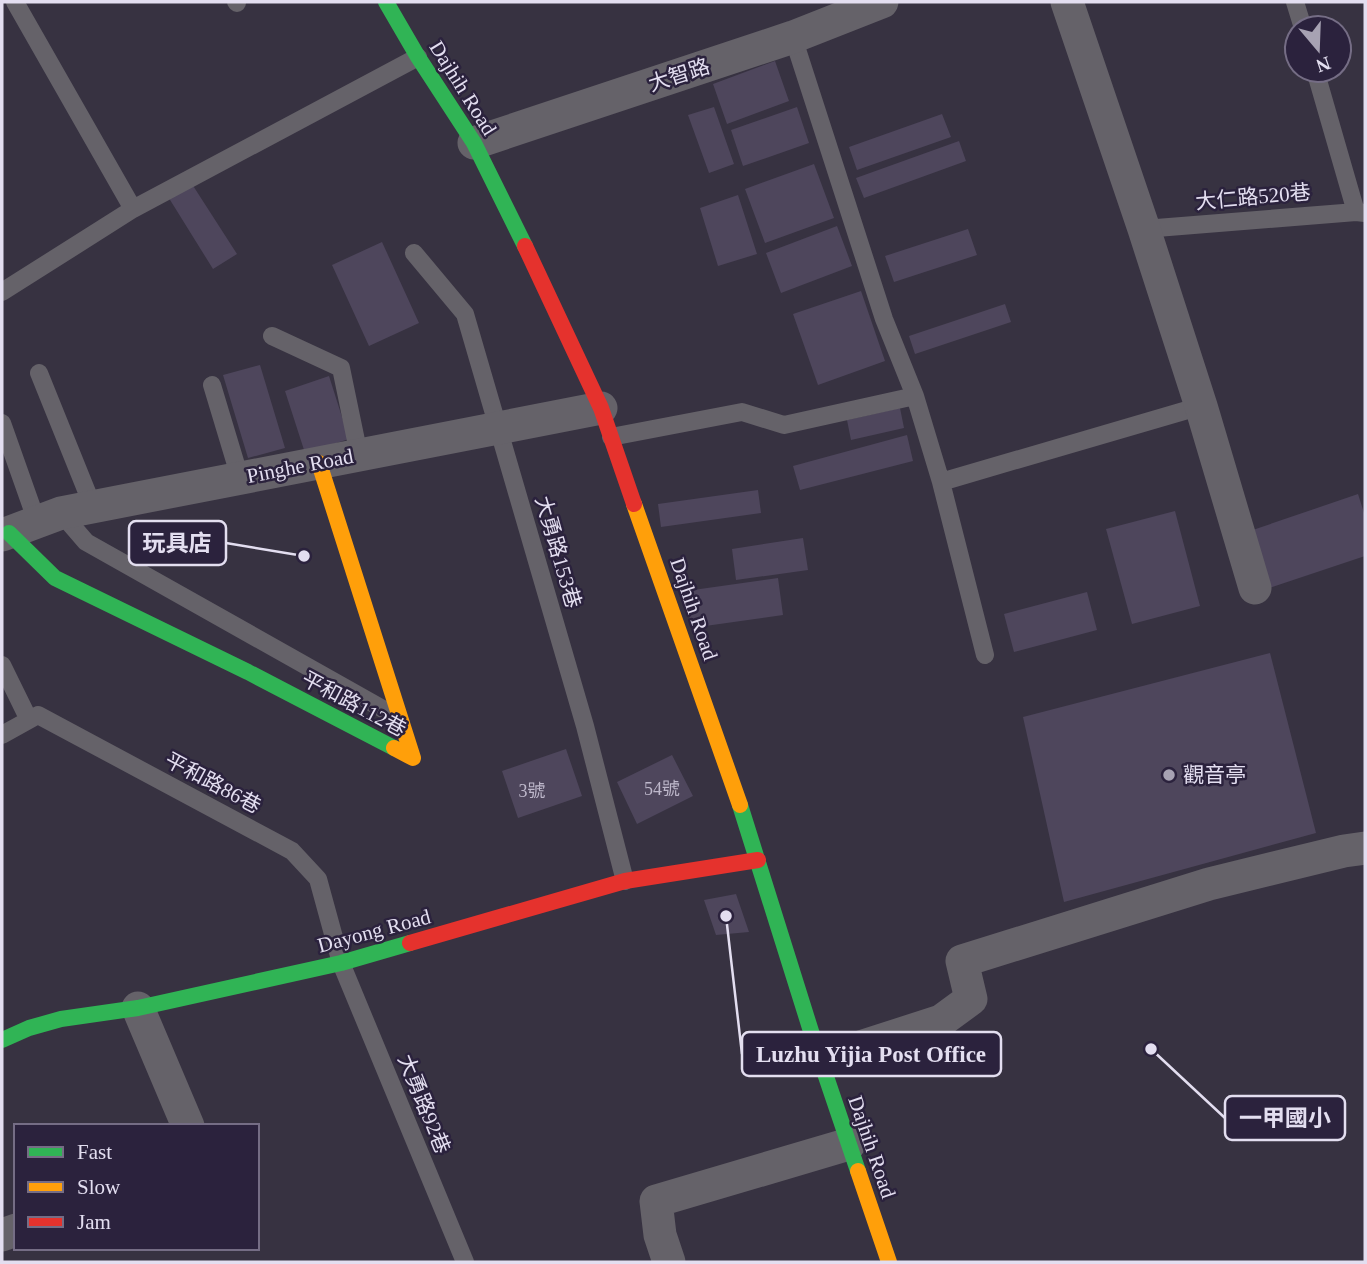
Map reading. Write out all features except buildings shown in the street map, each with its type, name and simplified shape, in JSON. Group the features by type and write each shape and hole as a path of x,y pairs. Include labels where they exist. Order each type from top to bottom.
{"street":[{"name":"Dajhih Road","path":"386,2 474,143 518,231 606,422 758,860 820,1060 889,1262"},
{"name":"大智路","path":"474,143 793,37 882,2"},
{"path":"1067,2 1201,406 1255,588"},
{"name":"Pinghe Road","path":"27,526 93,507 497,427 606,422"},
{"name":"平和路112巷","path":"27,526 55,578 413,758 319,463"},
{"path":"820,1060 941,1021 971,999 962,961 1209,884 1365,848"},
{"name":"Dayong Road","path":"2,1040 61,1018 138,1008 341,963 625,881 758,860"},
{"path":"138,1008 187,1124"},
{"path":"669,1262 660,1236 656,1201 849,1144"}],"lane":[{"path":"15,2 133,209"},
{"path":"793,37 884,319 915,396 942,482 985,655"},
{"path":"2,292 133,209 418,57"},
{"path":"1319,84 1360,213"},
{"name":"大仁路520巷","path":"1144,229 1360,213"},
{"name":"大勇路153巷","path":"414,253 465,314 585,726 625,881"},
{"path":"272,336 341,368 359,455"},
{"path":"39,373 93,507"},
{"path":"212,385 240,478"},
{"path":"606,422 742,412 784,425 915,396"},
{"path":"942,482 1201,406"},
{"path":"2,423 27,526 86,542 402,720"},
{"path":"2,665 29,720 2,735"},
{"name":"平和路86巷","path":"29,720 38,715 292,851 318,878 341,963"},
{"name":"大勇路92巷","path":"341,963 465,1262"}],"traffic: fast":[{"path":"386,2 474,143 525,246"},
{"path":"9,533 55,578 248,672 394,748"},
{"path":"740,805 858,1171"},
{"path":"2,1040 29,1028 61,1019 138,1008 341,963 410,943"}],"traffic: slow":[{"path":"319,463 413,758 394,748"},
{"path":"634,504 740,805"},
{"path":"858,1171 889,1262"}],"traffic: jam":[{"path":"525,246 601,408 634,504"},
{"path":"410,943 625,881 758,860"}],"place":[{"name":"玩具店","path":"304,556"},
{"name":"觀音亭","path":"1169,775"},
{"name":"Luzhu Yijia Post Office","path":"726,916"},
{"name":"一甲國小","path":"1151,1049"}]}
